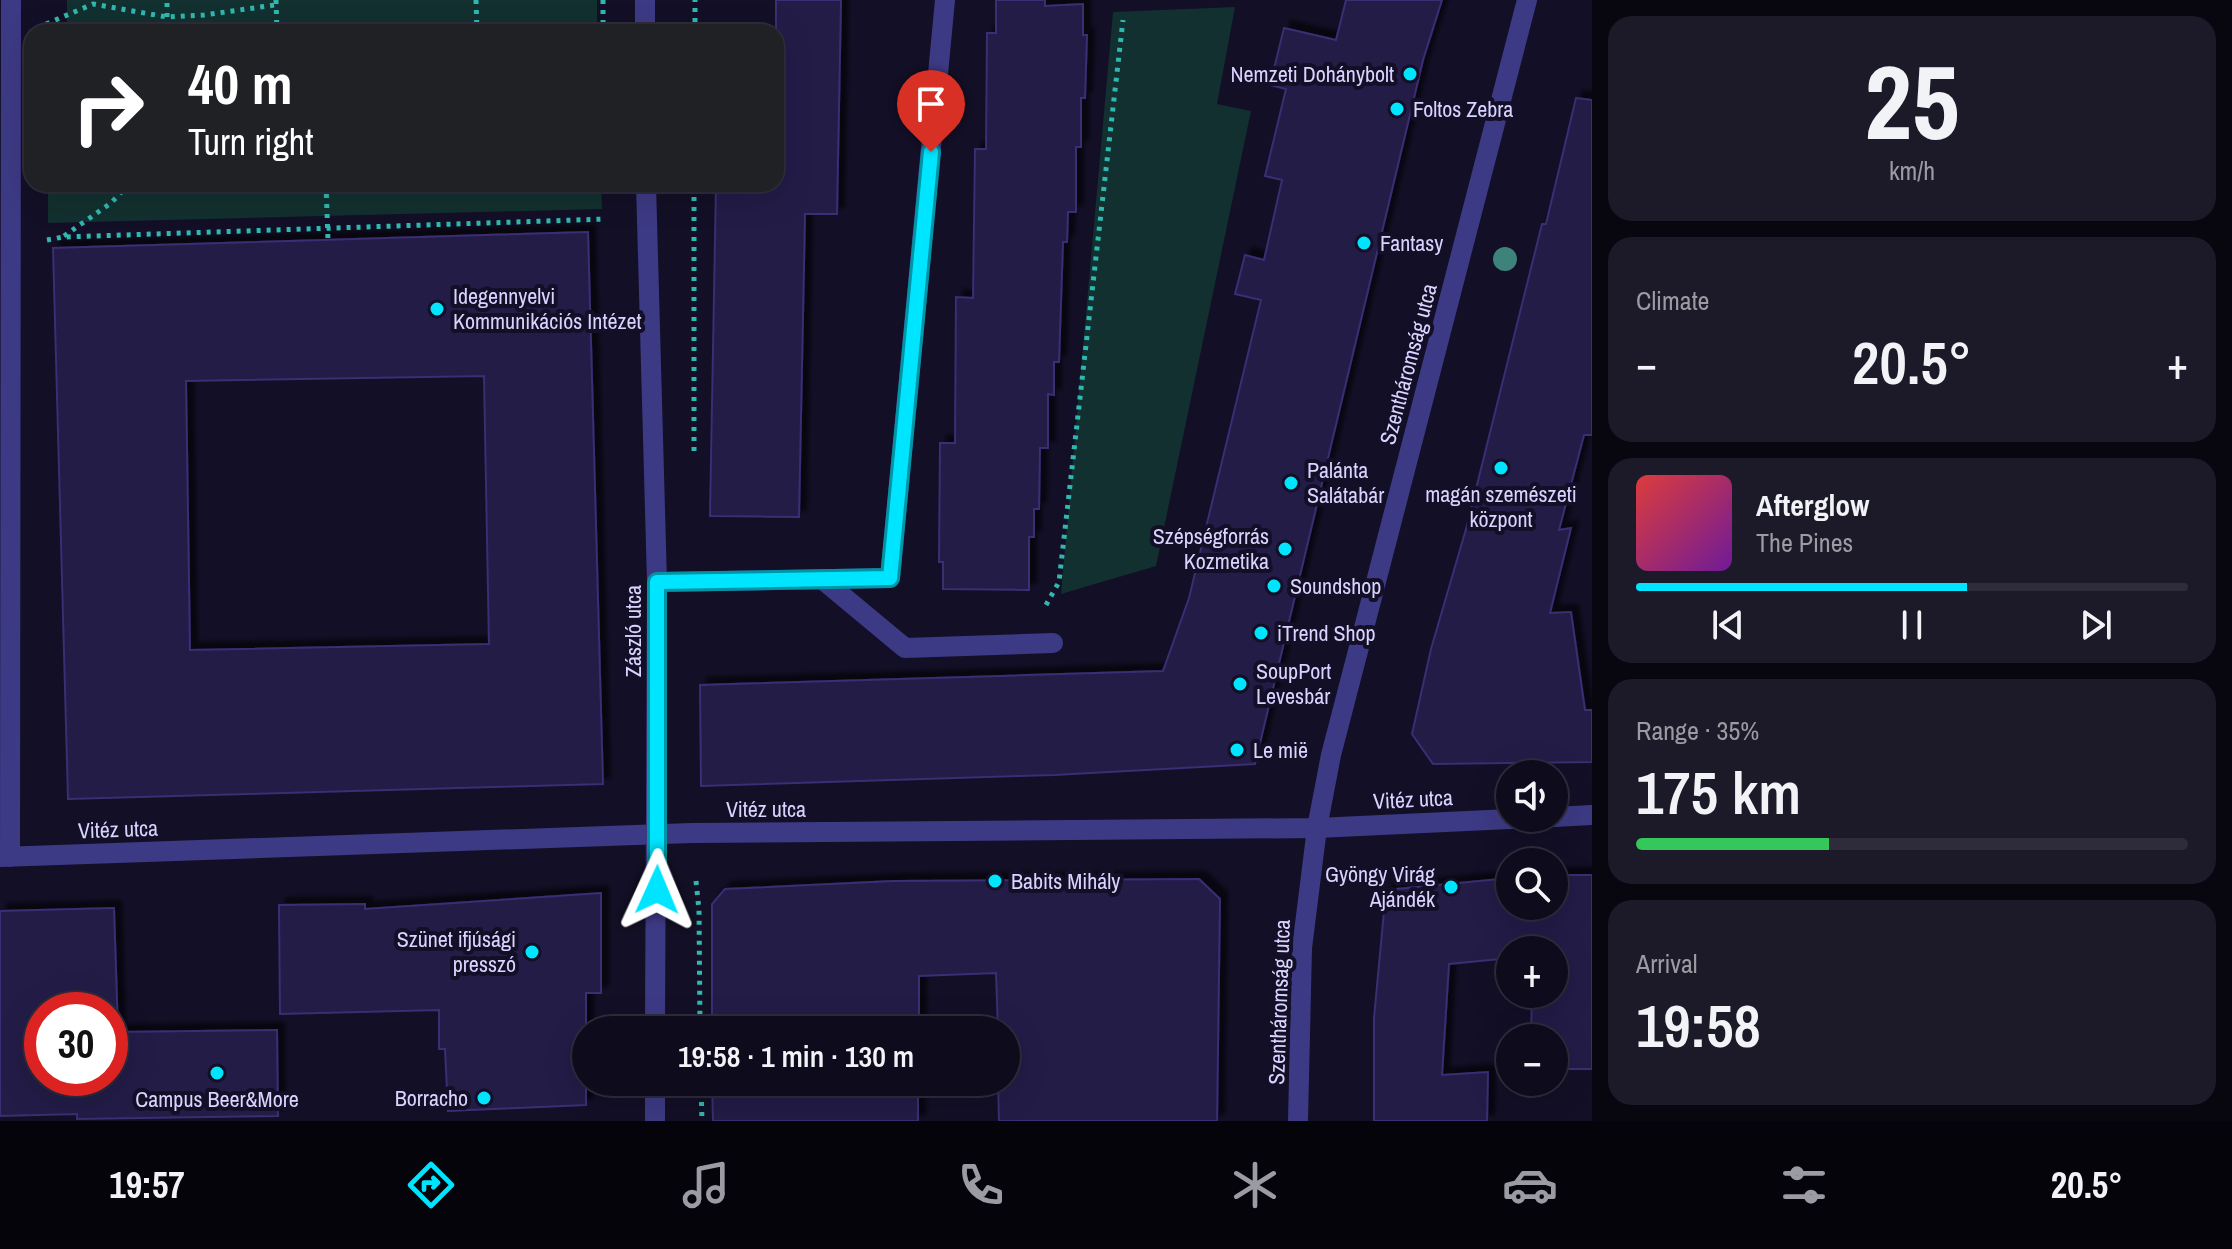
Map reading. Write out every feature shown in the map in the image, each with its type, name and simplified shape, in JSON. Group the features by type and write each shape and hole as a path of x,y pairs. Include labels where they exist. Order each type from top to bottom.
{"street":[{"path":"5,857 11,0"},
{"path":"645,0 645,24"},
{"path":"657,582 890,578 945,0"},
{"name":"Szentháromság utca","path":"1298,1121 1302,948 1317,828 1331,755 1527,0"},
{"name":"Zászló utca","path":"646,192 657,582 655,1016"},
{"path":"822,579 905,648 1053,643"},
{"path":"1568,816 1592,815"},
{"name":"Vitéz utca","path":"5,857 657,834 1317,828 1496,820"},
{"path":"655,1096 655,1121"}],"path":[{"path":"167,0 167,17"},
{"path":"476,0 477,24"},
{"path":"603,0 603,24"},
{"path":"695,0 695,24"},
{"path":"45,24 93,4 167,17 204,15 276,2 277,24"},
{"path":"1023,644 1059,582 1123,20"},
{"path":"12,38 24,33"},
{"path":"63,237 121,192"},
{"path":"326,192 328,240"},
{"path":"11,249 63,237 606,219"},
{"path":"701,1096 702,1121"}],"green space":[{"path":"67,0 597,0 597,24 67,24"},
{"path":"1235,7 1217,104 1251,111 1156,566 1061,594 1113,12"},
{"path":"48,192 601,192 602,209 48,223"}],"building":[{"path":"776,0 841,0 837,214 805,214 799,517 710,516 716,192 784,192 784,24 776,24"},
{"path":"996,0 1045,0 1045,6 1083,4 1083,35 1087,35 1085,98 1081,98 1081,147 1076,147 1076,212 1068,212 1067,242 1063,242 1059,362 1054,362 1054,395 1048,394 1048,448 1040,448 1039,509 1034,509 1034,537 1029,537 1029,590 943,589 943,562 939,562 940,443 955,443 956,297 973,298 975,149 986,149 987,33 996,33"},
{"path":"1346,0 1442,0 1423,60 1255,764 1054,775 701,786 700,685 1163,671 1189,598 1261,300 1235,294 1245,255 1264,260 1282,180 1265,176 1286,89 1270,85 1284,28 1336,40"},
{"path":"1576,98 1592,100 1592,435 1584,435 1559,530 1571,528 1550,613 1571,612 1585,710 1592,710 1592,762 1496,760 1496,763 1433,764 1412,734 1431,649 1466,529 1542,224 1546,224"},
{"path":"588,232 603,784 68,799 53,248","holes":["484,376 489,644 190,650 186,381"]},
{"path":"1568,875 1592,875 1592,1069 1568,1069 1568,1024 1531,1024 1532,1008 1568,1008 1568,936 1496,936 1496,959 1449,964 1442,1075 1488,1072 1487,1121 1374,1121 1374,1018 1386,890 1496,879 1496,920 1568,920"},
{"path":"1199,879 1220,899 1217,1121 999,1121 998,1096 1020,1096 1020,1016 998,1016 996,973 919,976 919,1016 712,1016 712,904 725,889 893,881"},
{"path":"601,893 601,993 586,993 586,1016 572,1016 572,1096 586,1096 586,1105 448,1111 445,1049 439,1049 439,1010 280,1014 279,905 365,904 365,909"},
{"path":"114,908 117,992 24,992 24,1096 128,1096 128,1032 277,1030 278,1116 77,1119 77,1114 0,1116 0,911"},
{"path":"712,1096 918,1096 918,1121 713,1121"}],"place":[{"name":"Nemzeti Dohánybolt","path":"1410,74"},
{"name":"Foltos Zebra","path":"1397,109"},
{"name":"Fantasy","path":"1364,243"},
{"name":"Idegennyelvi Kommunikációs Intézet","path":"437,309"},
{"name":"magán szemészeti központ","path":"1501,468"},
{"name":"Palánta Salátabár","path":"1291,483"},
{"name":"Szépségforrás Kozmetika","path":"1285,549"},
{"name":"Soundshop","path":"1274,586"},
{"name":"iTrend Shop","path":"1261,633"},
{"name":"SoupPort Levesbár","path":"1240,684"},
{"name":"Le mië","path":"1237,750"},
{"name":"Babits Mihály","path":"995,881"},
{"name":"Gyöngy Virág Ajándék","path":"1451,887"},
{"name":"Szünet ifjúsági presszó","path":"532,952"},
{"name":"Campus Beer&More","path":"217,1073"},
{"name":"Borracho","path":"484,1098"}],"route":[{"path":"657,890 657,582 890,578 931,152"}]}
